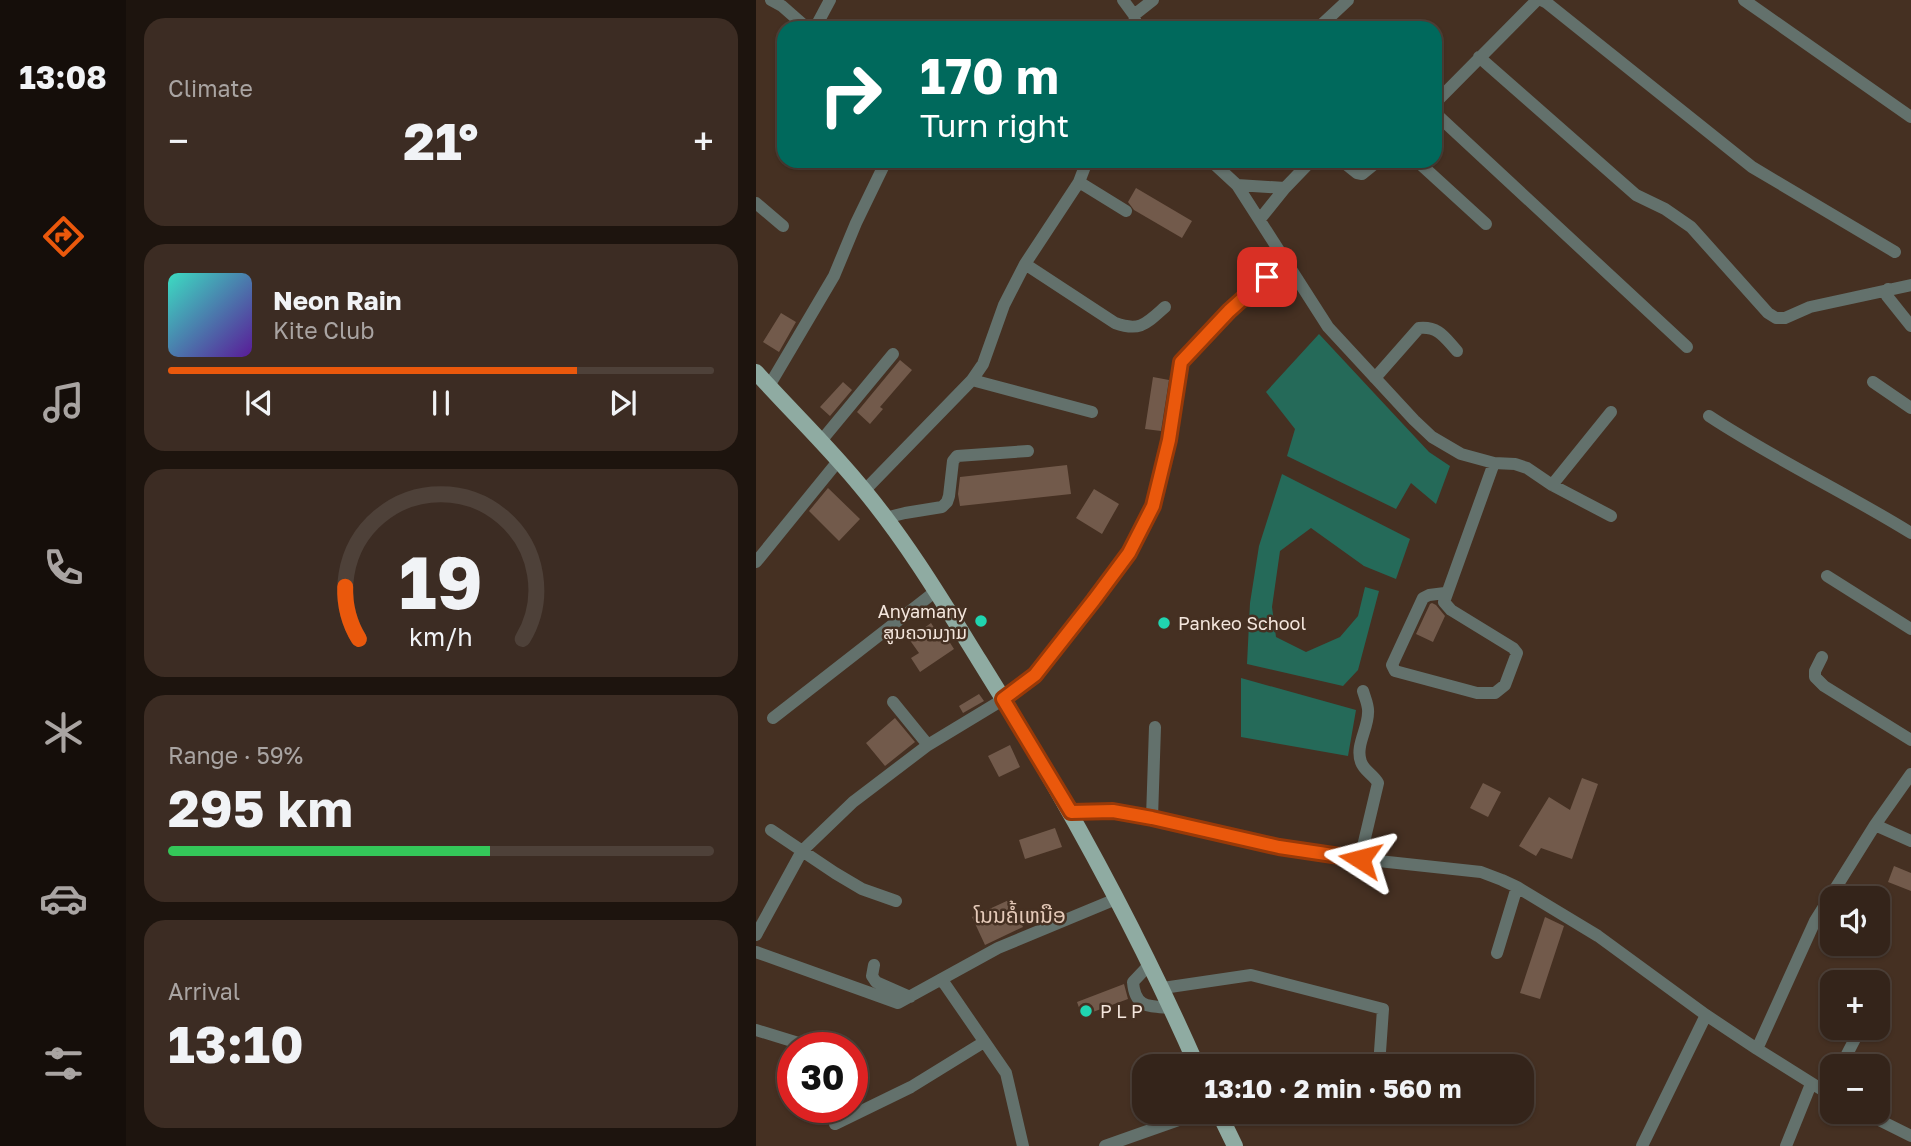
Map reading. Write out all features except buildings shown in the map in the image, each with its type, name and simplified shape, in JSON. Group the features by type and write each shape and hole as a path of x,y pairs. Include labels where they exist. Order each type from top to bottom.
{"main road":[{"path":"756,372 865,491 936,591 1071,812 1163,988 1192,1054"},
{"path":"1224,1124 1235,1146"}],"street":[{"path":"771,0 799,21"},
{"path":"819,21 830,0"},
{"path":"1123,0 1135,21"},
{"path":"1137,21 1153,0"},
{"path":"1326,21 1348,0"},
{"path":"1442,96 1539,0 1547,3 1752,167 1895,252"},
{"path":"1744,0 1911,117"},
{"path":"1479,57 1636,195 1665,209 1691,227 1768,313 1776,318 1785,318 1810,307 1911,285"},
{"path":"1442,120 1686,347"},
{"path":"769,386 834,276 883,168"},
{"path":"865,491 972,380 983,364 1004,305 1025,264 1079,182 1084,168"},
{"path":"1219,168 1237,185 1328,327 1432,437 1461,454 1527,468 1552,485 1611,516"},
{"path":"1260,219 1304,168"},
{"path":"1351,168 1362,174 1369,168"},
{"path":"1425,168 1486,225"},
{"path":"1079,182 1126,211"},
{"path":"1237,185 1285,188"},
{"path":"756,203 783,226"},
{"path":"756,935 802,851 853,802 928,745 1003,699 1035,675 1087,610 1129,553 1153,506 1169,440 1181,362 1229,311 1286,260"},
{"path":"1025,264 1115,323 1129,328 1144,326 1164,307"},
{"path":"1888,289 1887,296 1911,326"},
{"path":"1375,377 1419,328 1430,327 1439,331 1457,351"},
{"path":"821,441 893,354"},
{"path":"972,380 1092,412"},
{"path":"1873,382 1911,408"},
{"path":"1552,485 1611,412"},
{"path":"1709,416 1749,443 1911,533"},
{"path":"885,518 942,508 947,502 953,461 957,456 1028,451"},
{"path":"756,562 839,460"},
{"path":"1445,593 1423,598 1392,665 1393,669 1477,693 1495,693 1506,685 1517,653 1451,610 1444,602 1445,593 1494,463"},
{"path":"1827,576 1911,629"},
{"path":"773,718 936,591"},
{"path":"1822,657 1815,671 1819,682 1911,740"},
{"path":"1360,859 1378,783 1360,760 1359,750 1368,711 1363,691"},
{"path":"893,702 928,745"},
{"path":"1152,818 1155,727"},
{"path":"1757,1049 1815,921 1875,825 1907,790 1911,774"},
{"path":"1071,812 1113,811 1279,847 1481,872 1517,887 1598,936 1706,1015 1820,1087"},
{"path":"1875,825 1911,841"},
{"path":"771,830 862,889 896,901"},
{"path":"1497,953 1517,887"},
{"path":"756,952 898,1003 998,948 1116,898"},
{"path":"1150,964 1133,982 1139,1002 1145,1006 1171,1008"},
{"path":"874,965 872,976 876,982 910,997"},
{"path":"1163,988 1251,975 1383,1009 1380,1054"},
{"path":"942,980 1006,1073 1023,1146"},
{"path":"1642,1146 1706,1015"},
{"path":"756,1030 777,1036"},
{"path":"835,1124 911,1087 984,1042"},
{"path":"1786,1146 1811,1084"},
{"path":"1105,1146 1168,1124"},
{"path":"1887,1124 1911,1136"}],"water":[{"path":"1319,334 1429,452 1450,466 1436,504 1411,483 1396,509 1287,456 1295,429 1266,392"},
{"path":"1282,474 1410,539 1396,579 1364,566 1311,528 1280,551 1272,607 1276,637 1306,652 1340,637 1358,616 1365,587 1379,591 1358,670 1343,686 1247,664 1250,603 1259,546"},
{"path":"1241,678 1356,710 1348,756 1241,737"}],"place":[{"name":"Anyamany ສູນຄວາມງາມ","path":"981,621"},
{"name":"Pankeo School","path":"1164,623"},
{"name":"P L P","path":"1086,1011"}],"district":[{"name":"ໂນນຄໍ້ເຫນືອ","path":"1020,915"}],"route":[{"path":"1267,277 1229,311 1181,362 1169,440 1153,506 1129,553 1035,675 1003,699 1071,812 1113,811 1279,847 1360,859"}]}
